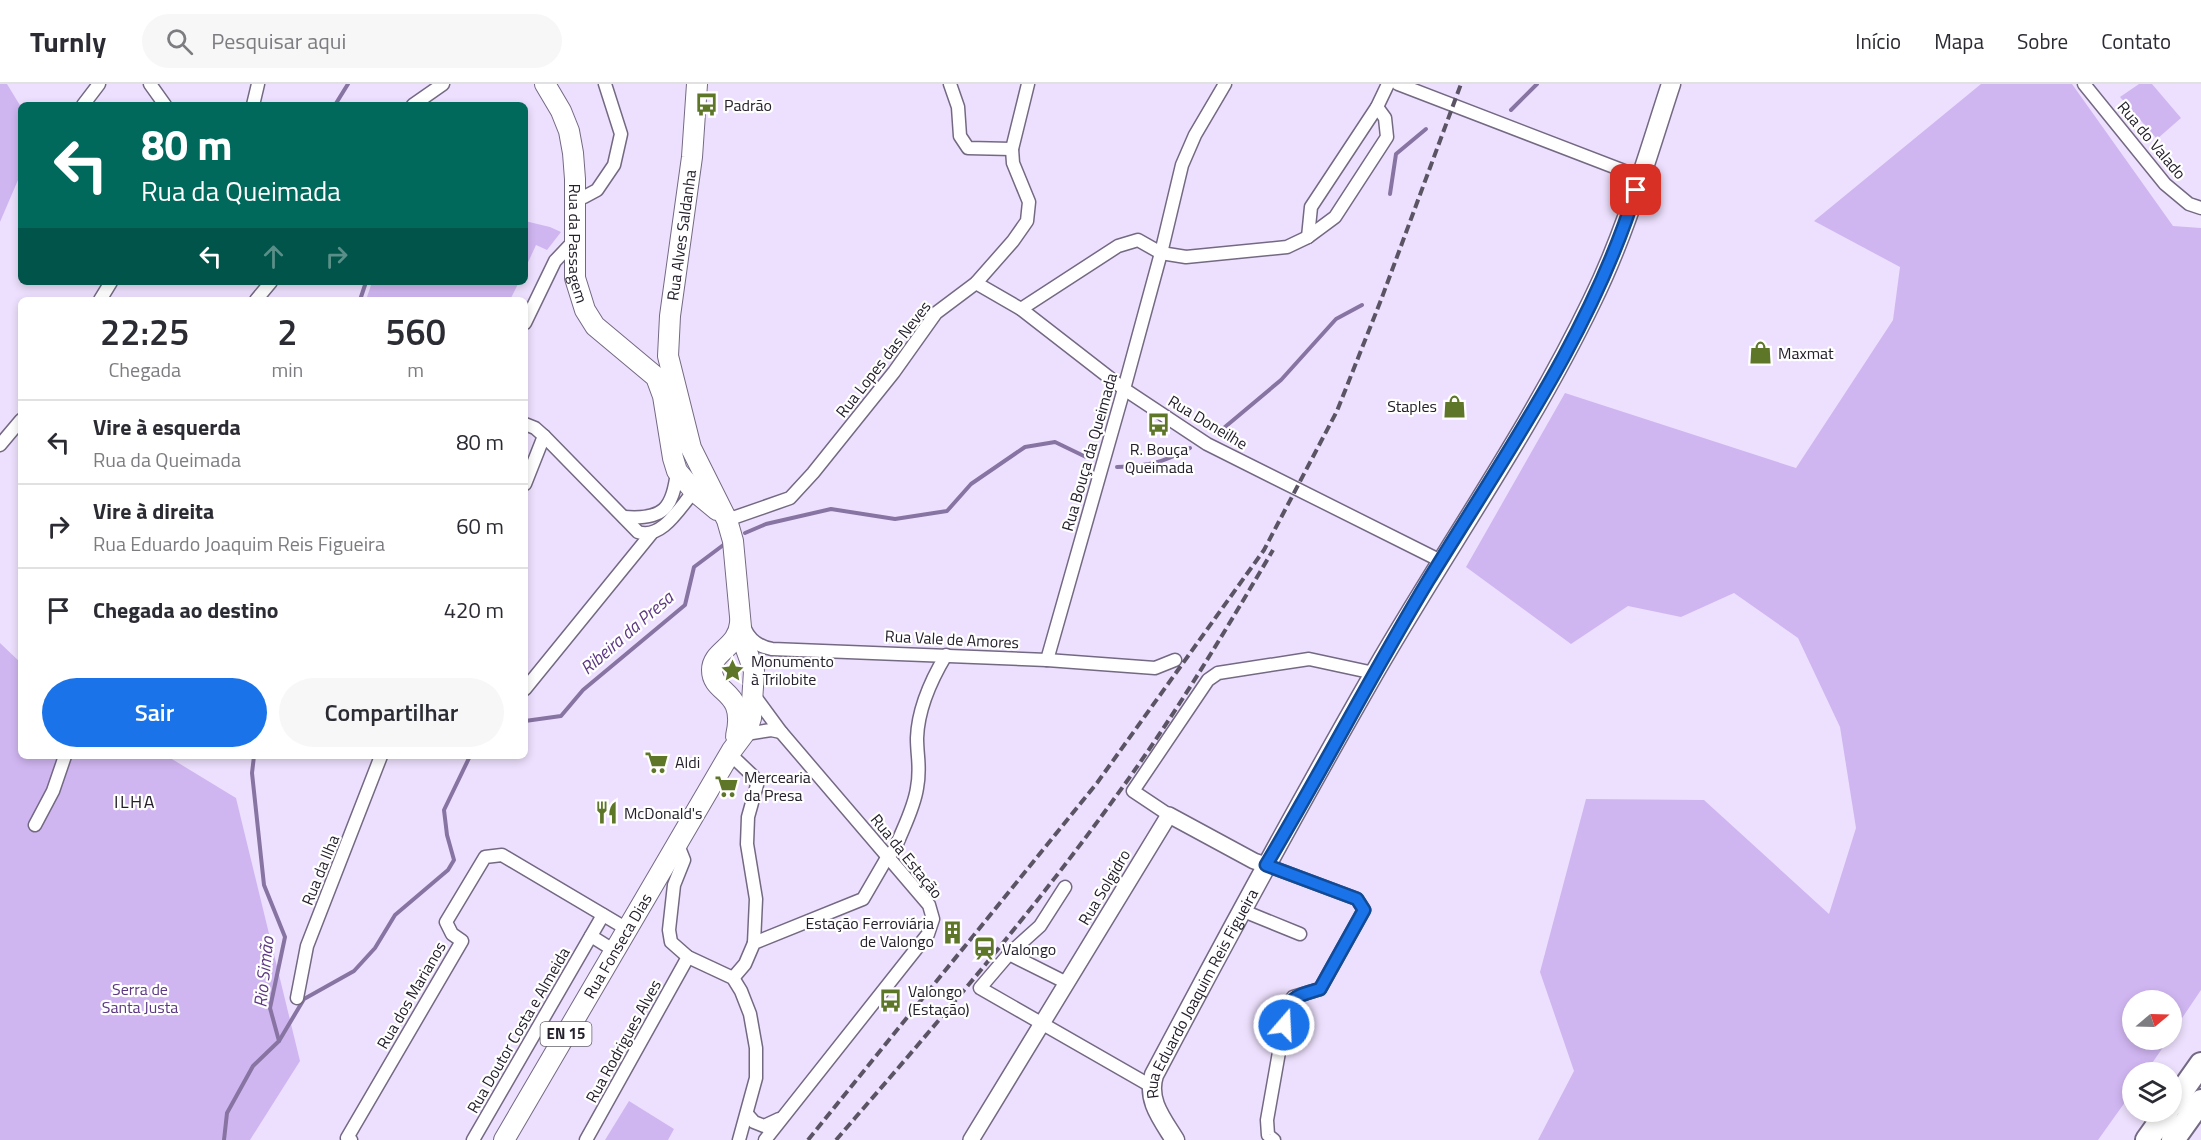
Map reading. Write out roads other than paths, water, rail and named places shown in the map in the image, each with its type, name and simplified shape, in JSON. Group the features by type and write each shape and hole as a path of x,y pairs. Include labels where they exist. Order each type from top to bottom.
{"highway":[{"path":"2182,1091 2201,1064"},
{"path":"2173,1140 2201,1101"},
{"path":"2147,1140 2160,1122"}],"main road":[{"name":"Rua da Passagem","path":"545,84 561,111 569,131 573,153 575,278 579,295 595,326 667,376"},
{"name":"Rua Alves Saldanha","path":"667,376 670,316 692,156 697,84"},
{"name":"Rua Eduardo Joaquim Reis Figueira","path":"1174,1140 1153,1104 1151,1086 1154,1075 1241,910 1374,673 1558,369 1611,258 1671,84"},
{"name":"Rua Fonseca Dias","path":"504,1140 627,928 745,739 751,718 751,661 737,636 740,621 733,541 727,520 691,448 667,376"},
{"path":"667,376 663,396 677,471 694,491 727,520"},
{"path":"691,448 697,477 694,491"},
{"name":"Rua Fonseca Dias","path":"745,739 739,711 728,694 714,680 712,666 719,654 751,661"},
{"path":"728,694 749,683 751,661"}],"street":[{"path":"85,102 99,84"},
{"path":"150,84 163,102"},
{"path":"254,102 258,84"},
{"path":"417,102 443,84"},
{"path":"575,198 584,197 597,190 614,165 621,134 604,84"},
{"path":"950,84 958,107 960,136 968,148 1012,149"},
{"name":"Rua Lopes das Neves","path":"727,520 790,498 813,473 894,372 936,313 976,283 1028,221 1029,202 1013,163 1012,149 1028,84"},
{"name":"Rua Bouça da Queimada","path":"1047,660 1125,389 1182,165 1195,135 1225,84"},
{"path":"1308,237 1311,207 1377,107 1388,84"},
{"path":"1398,84 1640,177"},
{"name":"Rua do Valado","path":"2084,84 2165,184 2189,204 2201,208"},
{"path":"1021,309 1118,246 1138,240 1161,253 1186,258 1287,247 1308,237 1335,217 1388,137 1385,118 1377,107"},
{"path":"528,317 555,261 574,241"},
{"name":"Rua Doneilhe","path":"976,283 1021,309 1125,389 1207,444 1441,561"},
{"path":"258,297 268,285"},
{"path":"0,445 18,424"},
{"path":"528,425 544,436 638,532 651,534"},
{"path":"528,476 544,436"},
{"path":"624,517 644,518 660,513 670,503 677,471"},
{"path":"528,685 651,534 664,526 694,491"},
{"path":"740,621 751,639 751,661"},
{"path":"754,943 863,899 888,856 895,849 917,791 921,765 917,737 925,698 931,679 945,655"},
{"name":"Rua Vale de Amores","path":"751,661 945,655 1155,668 1175,660"},
{"path":"1274,1140 1268,1135 1267,1120 1287,1006 1293,997 1320,989 1364,910 1357,899 1254,861 1169,815 1133,791 1208,680 1218,673 1309,659 1374,673"},
{"name":"Rua da Estação","path":"751,661 769,717 929,905 933,919 928,933 765,1140"},
{"path":"745,739 769,724 769,717"},
{"path":"745,739 781,732"},
{"path":"733,978 745,964 754,943 756,899 747,844 748,817 757,784 753,776 745,739"},
{"path":"35,825 52,791 64,759"},
{"name":"Rua da Ilha","path":"297,998 307,946 380,759"},
{"name":"Rua Solgidro","path":"971,1140 1169,815"},
{"path":"678,845 684,860 674,885 669,930 671,942 688,957 733,978 750,1014 756,1048 756,1078 739,1140"},
{"name":"Rua dos Marianos","path":"348,1139 462,941 452,934 446,922 485,857 502,855 627,928"},
{"path":"1065,887 1040,926 1009,954 980,988 1151,1086"},
{"path":"1241,910 1300,934"},
{"name":"Rua Doutor Costa e Almeida","path":"473,1140 603,915"},
{"path":"591,936 615,951"},
{"path":"1009,954 1067,983"},
{"name":"Rua Rodrigues Alves","path":"586,1140 688,957"},
{"path":"747,1114 754,1122 764,1126 780,1119"}],"waterway":[{"name":"Rio Simão","path":"337,102 348,84"},
{"name":"Ribeira da Presa","path":"1511,110 1537,84"},
{"name":"Ribeira da Presa","path":"1390,194 1396,154 1426,129"},
{"name":"Rio Simão","path":"361,297 365,285"},
{"name":"Ribeira da Presa","path":"1219,432 1281,380 1336,319 1362,305"},
{"name":"Ribeira da Presa","path":"745,533 766,524 831,509 895,519 947,511 971,484 1025,447 1055,442 1086,457"},
{"name":"Ribeira da Presa","path":"1117,467 1155,463 1190,448"},
{"name":"Ribeira da Presa","path":"528,721 561,716 583,690 685,605 694,567 726,543"},
{"name":"Rio Simão","path":"224,1140 227,1113 253,1066 279,1041 270,1008 285,937 264,885 252,773 254,759"},
{"name":"Ribeira da Presa","path":"279,1041 304,999 354,971 375,948 395,915 448,870 454,860 447,835 444,810 469,759"}],"railway":[{"path":"808,1140 1097,783 1264,550 1337,411 1461,84"},
{"path":"836,1140 979,972 1081,843 1177,708 1273,550"}],"place":[{"name":"Padrão","path":"706,105"},
{"name":"Maxmat","path":"1760,353"},
{"name":"Staples","path":"1455,406"},
{"name":"R. Bouça Queimada","path":"1159,424"},
{"name":"Monumento à Trilobite","path":"733,670"},
{"name":"Aldi","path":"657,762"},
{"name":"Mercearia da Presa","path":"726,786"},
{"name":"McDonald's","path":"606,813"},
{"name":"Estação Ferroviária de Valongo","path":"952,932"},
{"name":"Valongo","path":"984,949"},
{"name":"Valongo (Estação)","path":"890,1000"}],"district":[{"name":"ILHA","path":"135,802"}],"park label":[{"name":"Serra de Santa Justa","path":"140,998"}]}
